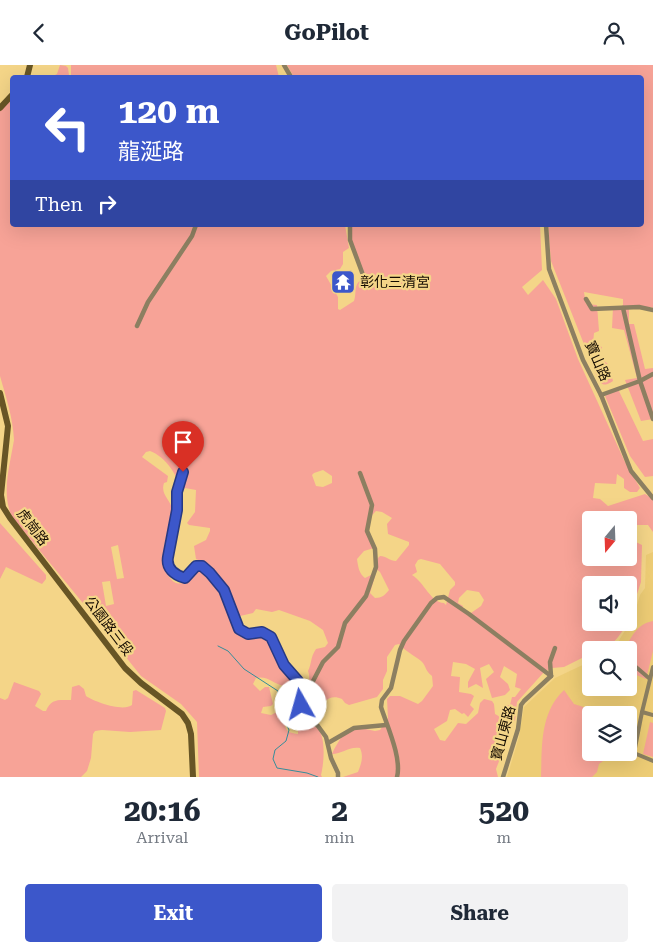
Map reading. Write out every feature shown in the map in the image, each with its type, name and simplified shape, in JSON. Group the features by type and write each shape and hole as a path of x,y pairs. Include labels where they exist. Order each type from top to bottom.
{"main road":[{"path":"0,108 10,97"},
{"name":"虎崗路","path":"0,393 8,426 1,495 3,507 60,583"},
{"name":"公園路三段","path":"60,583 126,668 140,683 182,714 188,723 191,735 193,777"}],"street":[{"path":"137,326 148,302 192,236 195,227"},
{"path":"350,227 350,240 362,275"},
{"name":"寶山路","path":"546,227 550,269 583,360 601,395 628,466 653,498"},
{"path":"586,299 592,309 638,307 653,310"},
{"path":"623,308 640,381 653,419"},
{"path":"601,395 640,381 653,374"},
{"path":"183,472 177,492 177,510 167,563 169,568 176,575 185,578 196,566 205,568 224,590 239,629 248,634 262,632 271,637 284,665 298,681 303,695 301,705 306,716 318,726 328,743 338,777"},
{"path":"301,689 312,683 323,662 338,647 345,623 366,596 376,567 375,549 367,531 372,505 360,473"},
{"path":"397,777 399,769 381,707 382,700 391,687 404,641 426,612 430,603 437,598 444,597 469,614 551,676"},
{"path":"551,676 550,662 554,648"},
{"path":"653,667 634,753 653,761"},
{"path":"637,668 650,679"},
{"name":"寶山東路","path":"503,777 518,729 521,705 551,676"},
{"path":"642,712 653,715"},
{"path":"328,743 354,728 386,725"}],"shaded area":[{"path":"60,65 68,68 69,75 55,75"},
{"path":"71,65 276,65 278,75 71,75"},
{"path":"287,65 653,65 653,309 652,307 629,309 629,324 634,324 645,369 653,368 653,419 641,421 625,380 637,378 624,330 612,328 613,308 623,309 623,299 584,292 586,304 597,305 599,331 594,333 593,344 602,347 599,357 608,364 613,381 604,384 599,382 551,261 548,227 644,227 644,75 293,75"},
{"path":"10,98 10,227 345,227 349,248 343,252 343,264 340,269 331,271 326,276 338,297 338,309 340,310 354,301 356,287 361,280 368,285 350,236 352,227 540,227 542,270 522,287 528,295 543,280 556,299 578,359 624,460 640,488 637,492 630,492 624,488 624,479 617,474 616,484 595,483 593,498 600,499 608,506 645,494 653,499 653,532 648,525 638,525 638,511 582,511 582,566 638,566 638,543 642,545 641,582 637,594 637,576 582,576 582,631 622,631 614,641 582,641 582,658 564,667 545,671 517,702 515,721 507,717 505,705 510,705 512,697 515,697 521,689 515,687 517,674 504,666 500,677 508,684 510,690 505,695 492,698 486,679 494,672 489,664 480,668 483,688 476,684 468,688 468,682 475,669 466,664 453,662 451,676 460,677 459,692 474,696 470,705 474,709 468,717 455,709 450,710 447,721 434,729 440,740 445,741 458,723 466,724 478,713 480,703 484,699 492,701 495,714 507,723 511,731 499,729 495,744 505,746 496,769 498,777 343,777 358,772 362,757 360,748 352,748 332,754 343,733 361,728 375,731 380,730 388,718 387,699 390,696 400,696 418,704 433,686 432,676 421,661 399,644 395,645 387,657 387,671 383,680 383,689 377,697 349,705 336,697 312,706 307,704 308,671 316,649 325,647 328,643 323,630 310,621 279,610 272,612 256,609 253,613 240,616 238,622 246,631 267,633 278,637 281,654 296,679 291,684 284,686 260,677 256,678 253,684 260,691 265,687 269,687 273,704 263,707 261,713 271,715 277,712 285,718 287,730 298,734 298,724 306,717 317,727 321,733 323,745 322,777 199,777 197,722 181,704 141,676 97,621 102,616 92,604 87,608 12,517 7,498 7,479 14,440 7,400 0,376 0,110","holes":["150,451 166,462 171,468 178,481 181,494 185,488 196,490 195,512 187,523 189,525 210,528 206,540 194,546 196,559 203,562 201,566 197,566 187,582 177,583 167,573 164,556 172,513 163,487 164,483 167,482 168,476 142,457 146,452","323,470 332,476 332,483 323,487 316,486 312,475","376,511 392,518 387,524 388,534 409,542 409,545 396,561 382,556 378,558 375,568 380,572 389,590 383,596 377,598 370,593 375,576 371,575 365,578 359,570 357,559 364,551 374,548 369,524 372,515","118,545 124,578 117,579 111,547","421,559 440,564 455,582 455,585 450,590 446,605 435,600 412,575 417,572 415,565","110,581 114,604 106,606 102,582","467,590 479,592 484,600 481,606 471,613 462,610 463,606 458,603 459,598"]},
{"path":"618,389 643,441 653,439 653,476 645,477 630,456 605,396"},
{"path":"0,523 46,575 46,579 42,584 6,567 0,579"},
{"path":"653,552 653,777 507,777 519,737 524,707 555,678 582,665 582,696 637,696 637,641 619,641 625,631 637,631 637,605 640,595 645,588 646,555"},
{"path":"653,621 653,651 646,679 637,675 637,641 629,641 639,628"},
{"path":"14,682 39,691 41,694 35,706 43,711 46,711 53,702 71,700 72,687 79,685 84,689 86,696 116,707 132,705 133,691 136,690 165,708 166,711 161,730 130,732 95,731 93,734 91,758 87,771 81,777 0,777 0,698 5,700 8,698"},
{"path":"564,690 574,704 582,707 582,761 603,761 599,764 597,772 592,777 541,777 542,741 546,719 556,699"},
{"path":"650,722 653,723 653,757 643,754"}],"waterway":[{"path":"218,646 228,651 244,669 278,691 280,709 289,730 286,741 275,750 273,759 277,768 307,773 318,777"}],"place":[{"name":"彰化三清宮","path":"343,282"}],"route":[{"path":"183,472 177,492 177,510 167,563 169,568 176,575 185,578 196,566 202,566 210,573 224,590 239,629 248,634 262,632 271,637 284,665 298,681 303,695 301,705"}]}
